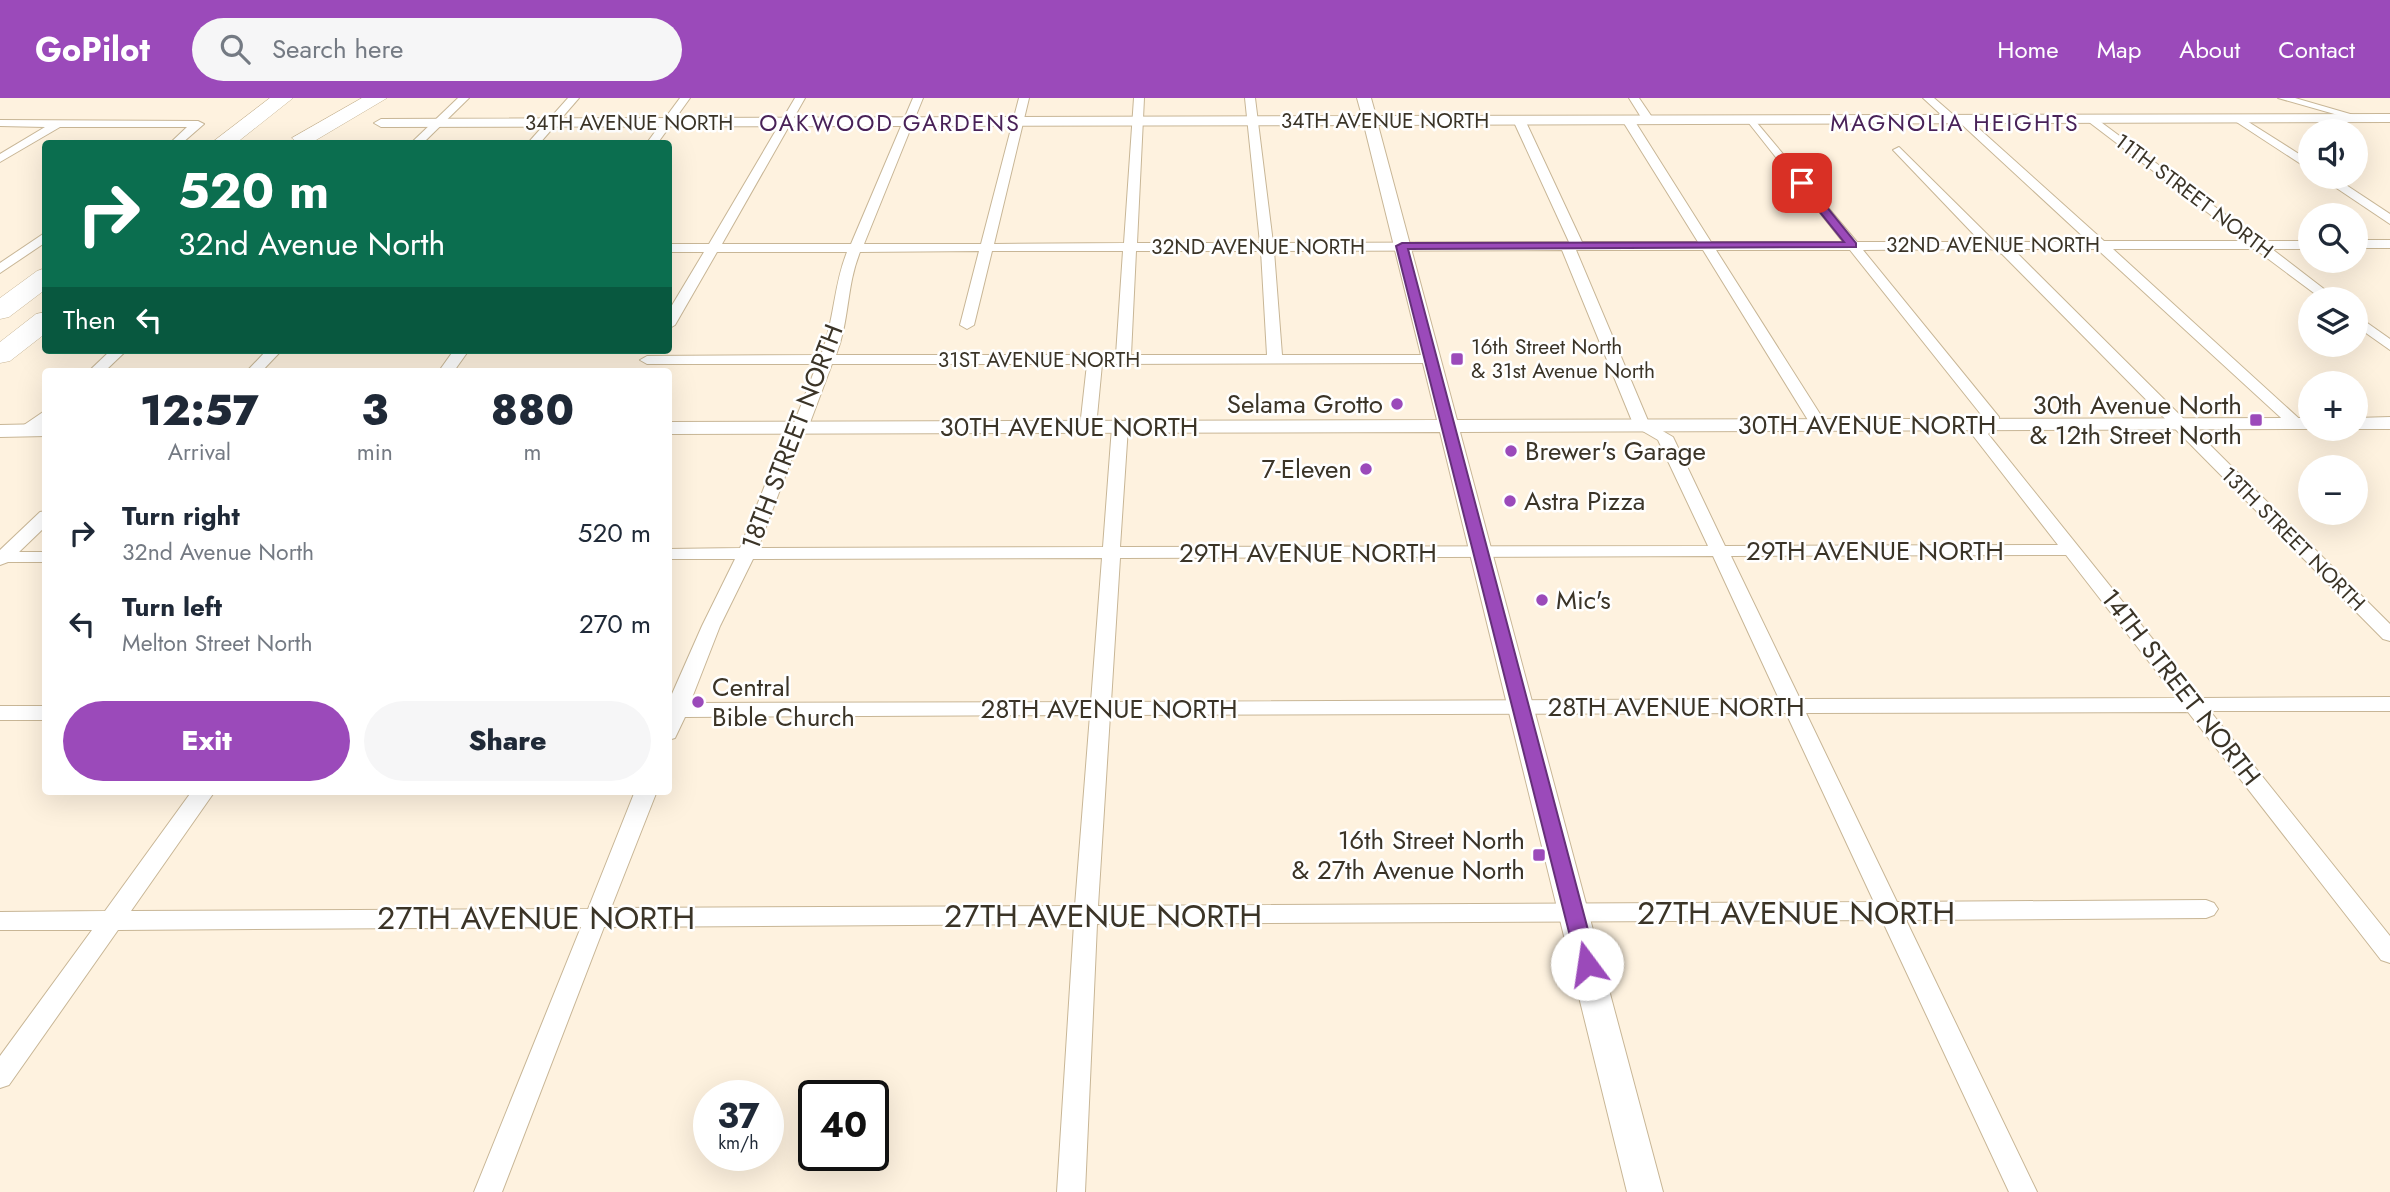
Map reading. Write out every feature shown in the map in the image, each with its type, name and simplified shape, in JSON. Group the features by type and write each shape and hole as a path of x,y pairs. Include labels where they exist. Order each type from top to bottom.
{"highway":[{"path":"226,140 283,98"},
{"path":"301,140 365,98"},
{"path":"301,140 376,98"},
{"path":"0,311 42,279"},
{"path":"0,355 42,323"}],"street":[{"path":"419,140 464,98"},
{"path":"536,140 574,98"},
{"path":"654,140 685,98"},
{"path":"672,318 800,98"},
{"name":"18TH STREET NORTH","path":"673,710 747,554 793,435 800,428 839,328 845,273 918,98"},
{"path":"967,325 1024,98"},
{"path":"1124,359 1139,98"},
{"path":"1250,98 1267,247 1275,359"},
{"path":"1364,98 1645,1192"},
{"path":"1634,98 1648,120"},
{"path":"1928,98 1957,119 2298,419"},
{"path":"2283,98 2358,118"},
{"name":"11TH STREET NORTH","path":"2090,119 2315,287"},
{"path":"2239,119 2298,158"},
{"path":"1519,120 1576,243 1568,250 1642,426 1665,437 2023,1192"},
{"path":"1628,120 1819,425"},
{"path":"1752,120 1991,417 1990,425"},
{"name":"34TH AVENUE NORTH","path":"381,123 2388,120"},
{"path":"0,123 193,122 198,127 180,140"},
{"path":"0,159 58,123"},
{"name":"13TH STREET NORTH","path":"1899,150 1991,245 2007,251 2390,635"},
{"path":"2344,189 2390,220"},
{"path":"0,269 42,239"},
{"path":"2368,244 2390,244"},
{"name":"32ND AVENUE NORTH","path":"672,248 2298,245"},
{"path":"0,251 25,251"},
{"path":"2368,329 2390,346"},
{"path":"99,368 115,354"},
{"path":"257,368 271,354"},
{"path":"448,368 459,354"},
{"path":"1088,427 1095,359"},
{"name":"31ST AVENUE NORTH","path":"647,360 1431,359"},
{"name":"30TH AVENUE NORTH","path":"672,429 2298,424"},
{"path":"2368,424 2390,424"},
{"name":"14TH STREET NORTH","path":"1990,425 1979,433 2390,953"},
{"path":"1071,1192 1086,916 1120,427"},
{"path":"0,430 36,430"},
{"path":"1,558 42,520"},
{"name":"29TH AVENUE NORTH","path":"672,554 2074,550"},
{"path":"1,558 42,557"},
{"name":"28TH AVENUE NORTH","path":"673,710 2390,704"},
{"path":"0,713 42,713"},
{"path":"0,1077 201,795"},
{"path":"488,1192 644,795"},
{"name":"27TH AVENUE NORTH","path":"0,921 1893,913 2206,909"}],"place":[{"name":"16th Street North & 31st Avenue North","path":"1457,359"},
{"name":"Selama Grotto","path":"1397,404"},
{"name":"30th Avenue North & 12th Street North","path":"2256,420"},
{"name":"Brewer's Garage","path":"1511,451"},
{"name":"7-Eleven","path":"1366,469"},
{"name":"Astra Pizza","path":"1510,501"},
{"name":"Mic's","path":"1542,600"},
{"name":"Central Bible Church","path":"698,702"},
{"name":"16th Street North & 27th Avenue North","path":"1539,855"}],"district":[{"name":"OAKWOOD GARDENS","path":"890,123"},
{"name":"MAGNOLIA HEIGHTS","path":"1955,123"}],"route":[{"path":"1587,964 1402,246 1852,245 1802,183"}]}
